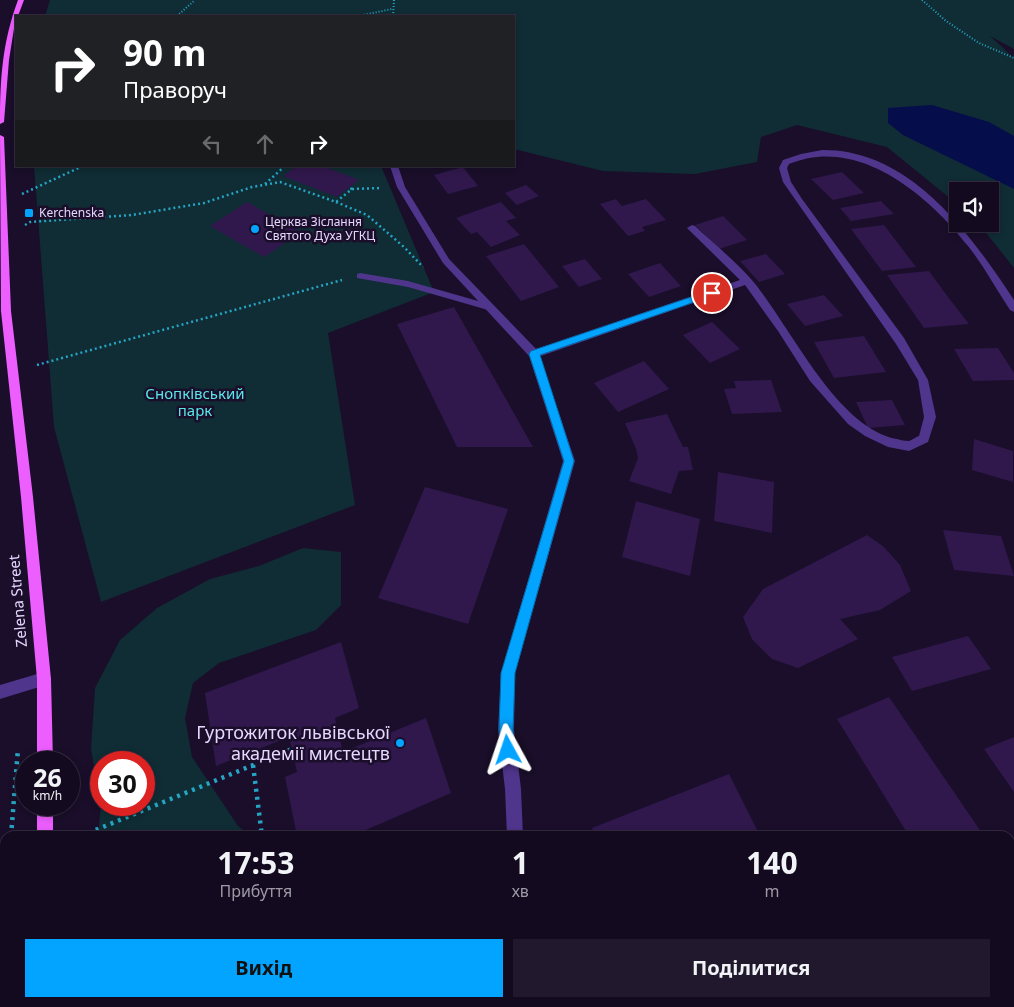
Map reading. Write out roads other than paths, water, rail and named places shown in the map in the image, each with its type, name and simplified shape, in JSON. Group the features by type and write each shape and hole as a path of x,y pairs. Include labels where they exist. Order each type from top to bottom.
{"main road":[{"path":"16,15 21,0"},
{"path":"0,122 2,69 15,20"},
{"name":"Zelena Street","path":"0,137 6,311 28,497 44,679 45,751"},
{"path":"45,816 45,831"}],"street":[{"path":"692,228 747,281 782,328 814,378 836,406 869,433 888,442 909,446 924,439 930,416 923,380 900,341 798,200 785,176 783,168 786,162 801,156 835,153 860,159 901,179 945,215 972,244 1014,308"},
{"path":"394,167 401,187 446,261 534,354 569,461 508,673 506,730 513,789 515,831"},
{"path":"360,276 408,284 488,307"},
{"path":"534,354 747,281"},
{"path":"0,692 44,679"}],"place":[{"name":"Kerchenska","path":"29,213"},
{"name":"Церква Зіслання Святого Духа УГКЦ","path":"255,229"},
{"name":"Гуртожиток львівської академії мистецтв","path":"400,743"}],"park label":[{"name":"Снопківський парк","path":"195,402"}]}
